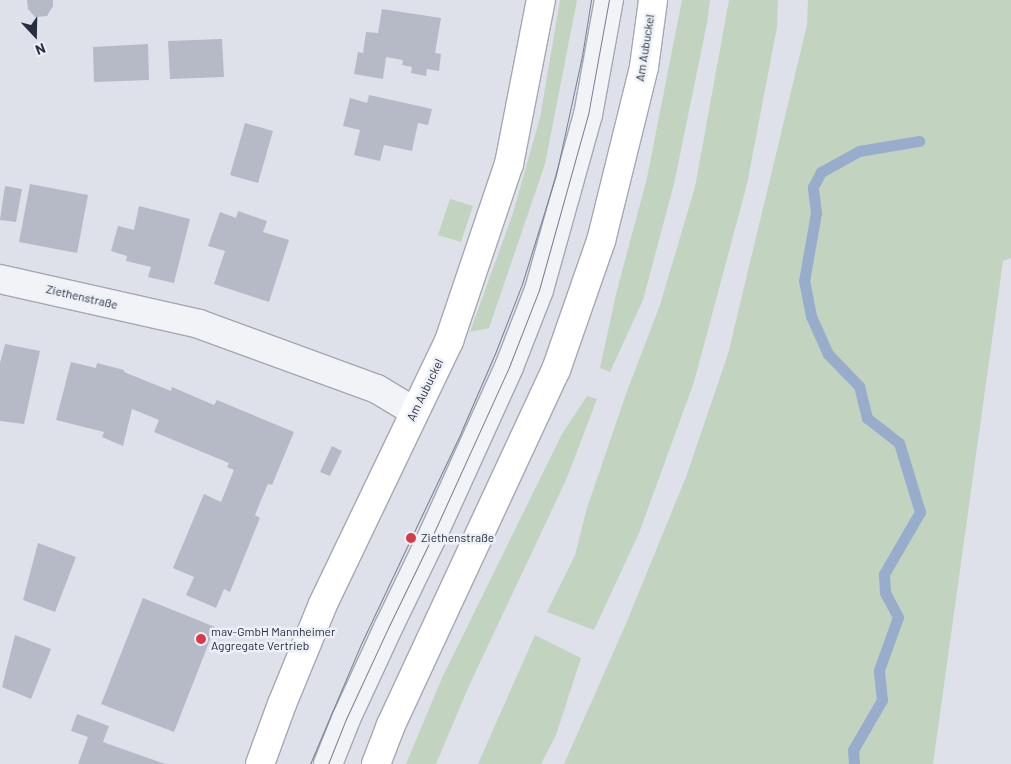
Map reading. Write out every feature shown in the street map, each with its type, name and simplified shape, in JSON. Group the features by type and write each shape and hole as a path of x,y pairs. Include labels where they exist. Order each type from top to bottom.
{"main road":[{"name":"Am Aubuckel","path":"260,764 282,704 324,604 449,341 509,164 541,0"},
{"name":"Am Aubuckel","path":"376,764 391,725 556,370 601,241 644,67 653,0"}],"street":[{"path":"328,764 369,668 432,539 509,367 539,290 588,115 609,0"},
{"name":"Ziethenstraße","path":"0,279 199,324 377,389 414,412"}],"green space":[{"path":"560,0 577,0 545,164 489,328 470,332 513,213 540,118"},
{"path":"682,0 710,0 707,23 674,184 643,300 610,372 600,368 616,294 647,178"},
{"path":"729,0 778,0 777,27 747,184 694,382 639,533 594,630 547,612 575,555 587,508 626,394 660,305 695,187"},
{"path":"808,0 1011,0 1011,258 1003,261 933,764 564,764 625,626 686,477 728,354 807,25"},
{"path":"450,199 473,206 461,242 438,235"},
{"path":"587,396 597,399 566,480 468,688 436,764 406,764 442,678 562,434"},
{"path":"535,635 581,658 556,735 541,764 478,764"}],"building":[{"path":"27,0 53,0 53,6 47,16 35,17 28,9"},
{"path":"382,9 441,18 435,53 441,54 439,71 427,69 426,76 411,73 412,67 402,65 403,60 386,57 383,79 354,74 358,52 363,53 366,32 378,33"},
{"path":"222,39 224,77 170,79 168,41"},
{"path":"148,44 149,80 94,82 93,47"},
{"path":"369,95 432,109 428,125 418,123 412,151 384,145 380,161 354,155 360,130 343,126 350,98 367,103"},
{"path":"245,123 273,131 258,183 230,175"},
{"path":"30,184 88,195 77,253 19,242"},
{"path":"5,186 22,189 16,222 0,220"},
{"path":"139,206 190,219 174,283 148,277 151,267 126,261 127,256 111,251 118,226 134,230"},
{"path":"238,211 267,221 263,232 289,240 269,302 214,284 225,251 208,246 220,212 236,218"},
{"path":"5,344 40,351 24,424 0,421 0,363"},
{"path":"71,362 96,368 97,363 124,370 124,372 171,391 172,387 214,405 217,400 294,432 272,485 268,484 255,515 260,518 230,592 224,589 216,608 186,595 194,577 173,568 204,494 221,502 234,470 227,467 229,463 154,432 159,420 132,409 123,446 102,437 104,432 56,420"},
{"path":"332,446 342,451 330,476 320,472"},
{"path":"38,543 76,557 55,612 23,600"},
{"path":"143,598 215,627 174,732 101,704"},
{"path":"15,635 51,649 31,699 2,687"},
{"path":"77,714 109,726 103,742 165,764 78,764 88,737 71,731"}],"waterway":[{"path":"854,764 853,750 882,700 879,670 898,617 885,593 884,574 920,512 899,443 867,418 859,386 828,354 811,316 804,281 816,213 813,187 821,172 859,151 919,141"}],"tram line":[{"path":"310,764 361,644 461,432 522,284 556,175 582,56 591,0"},
{"path":"328,764 346,719 509,367 539,290 588,115 609,0"}],"place":[{"name":"Ziethenstraße","path":"411,538"},
{"name":"mav-GmbH Mannheimer Aggregate Vertrieb","path":"201,639"}]}
